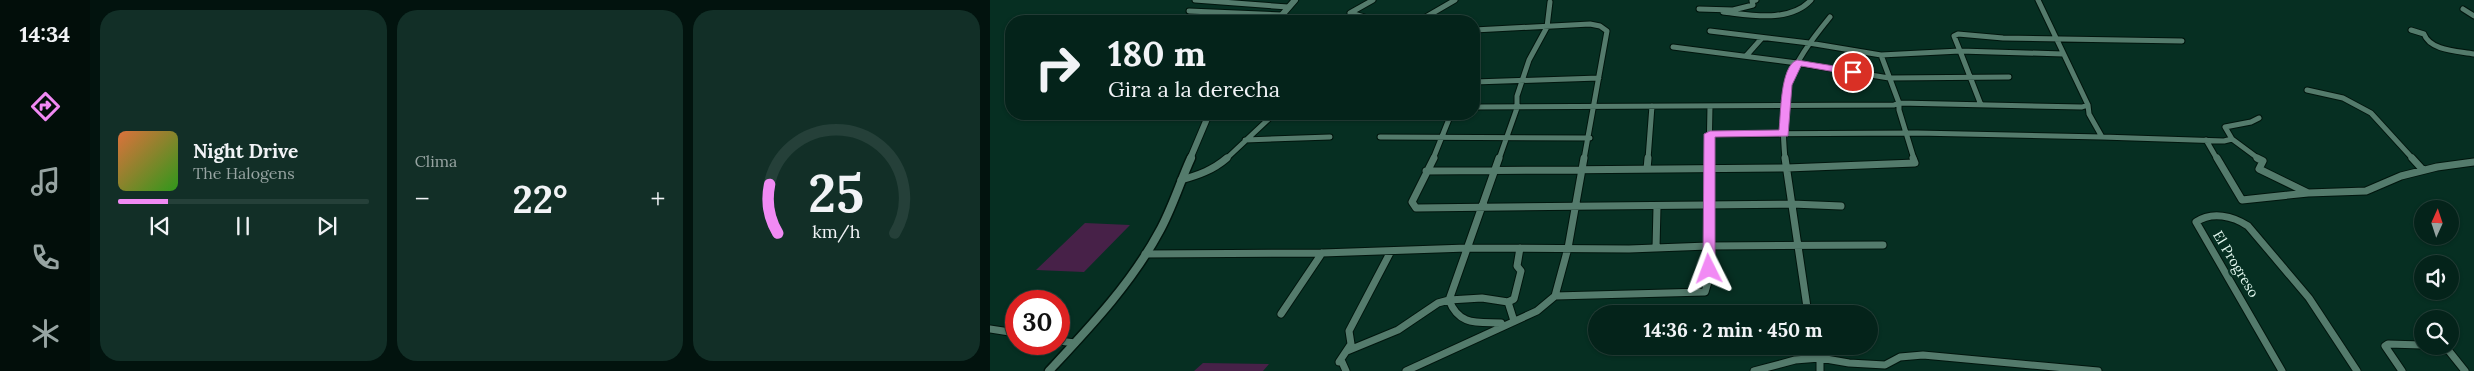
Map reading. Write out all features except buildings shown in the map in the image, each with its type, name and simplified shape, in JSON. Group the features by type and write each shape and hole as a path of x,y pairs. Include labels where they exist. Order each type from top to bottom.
{"street":[{"path":"1196,0 1237,1 1288,7"},
{"path":"1283,15 1295,0"},
{"path":"1357,15 1350,13 1373,0"},
{"path":"1429,15 1455,0"},
{"path":"1723,12 1747,8 1753,5 1752,1 1756,0"},
{"path":"1699,9 1772,16 1797,12 1811,0"},
{"path":"2038,0 2057,36 2055,38 2088,105 2089,114 2102,137"},
{"path":"1501,327 1501,323 1468,321 1458,318 1452,311 1449,300 1517,108 1517,96 1524,82 1532,52 1547,27 1550,2"},
{"path":"2463,9 2474,16"},
{"path":"1189,11 1246,15"},
{"path":"1807,305 1787,168 1784,134 1785,106 1787,85 1797,63 1809,43 1830,17"},
{"path":"1406,371 1537,311 1555,296 1568,248 1574,207 1590,138 1592,106 1605,52 1606,28 1590,24 1480,30"},
{"path":"2411,30 2424,34 2426,40 2432,45 2474,54"},
{"path":"1710,32 1809,43 1880,56 1960,52 2063,54"},
{"path":"1981,105 1954,36 1958,34 2182,41"},
{"path":"1746,56 1762,38"},
{"path":"1673,47 1797,63 1889,78 2009,77"},
{"path":"1426,171 1787,168 1915,163 1899,110 1899,103 1880,56"},
{"path":"1480,82 1599,78"},
{"path":"2308,90 2343,98 2370,113 2423,170"},
{"path":"1480,107 1894,105 1899,103 2082,107 2088,105"},
{"path":"1646,169 1652,106"},
{"path":"1555,296 1705,292 1710,275 1708,246 1710,106"},
{"path":"2259,118 2251,124 2233,124 2224,127 2232,139 2242,145 2252,156 2263,161 2259,169 2308,193"},
{"path":"1049,371 1122,289 1160,232 1206,120"},
{"path":"1181,180 1210,171 1267,120"},
{"path":"1449,120 1443,138 1426,171 1412,205 1416,208 1657,207 1792,204 1841,206"},
{"path":"1710,134 1907,133 2232,139"},
{"path":"1245,140 1330,137"},
{"path":"1380,137 1590,138"},
{"path":"2206,140 2242,200 2308,193 2366,191 2401,176 2423,170 2472,163"},
{"path":"1656,248 1657,207"},
{"name":"El Progreso","path":"2282,371 2196,222 2200,218 2208,216 2243,222 2309,298 2357,371"},
{"path":"1145,254 1322,253 1467,248 1883,245"},
{"path":"1347,351 1398,330 1438,303 1449,300 1482,298 1508,302 1514,299 1521,271 1517,266 1520,248"},
{"path":"1346,371 1342,362 1339,362 1352,342 1348,333 1391,251"},
{"path":"1281,314 1322,253"},
{"path":"1508,302 1514,321"},
{"path":"990,329 1005,331"},
{"path":"1070,342 1075,343"},
{"path":"2402,371 2385,346 2388,344 2414,345"},
{"path":"1816,355 1820,371"},
{"path":"1754,371 1795,360 1817,358 1849,364 1885,365 1900,357 1923,355 2098,371"},
{"path":"2452,355 2465,371"}],"shaded area":[{"path":"1085,223 1130,225 1084,272 1036,270"},
{"path":"1203,363 1269,364 1263,371 1194,371"}],"route":[{"path":"1709,269 1710,134 1784,134 1787,85 1797,63 1853,72"}]}
